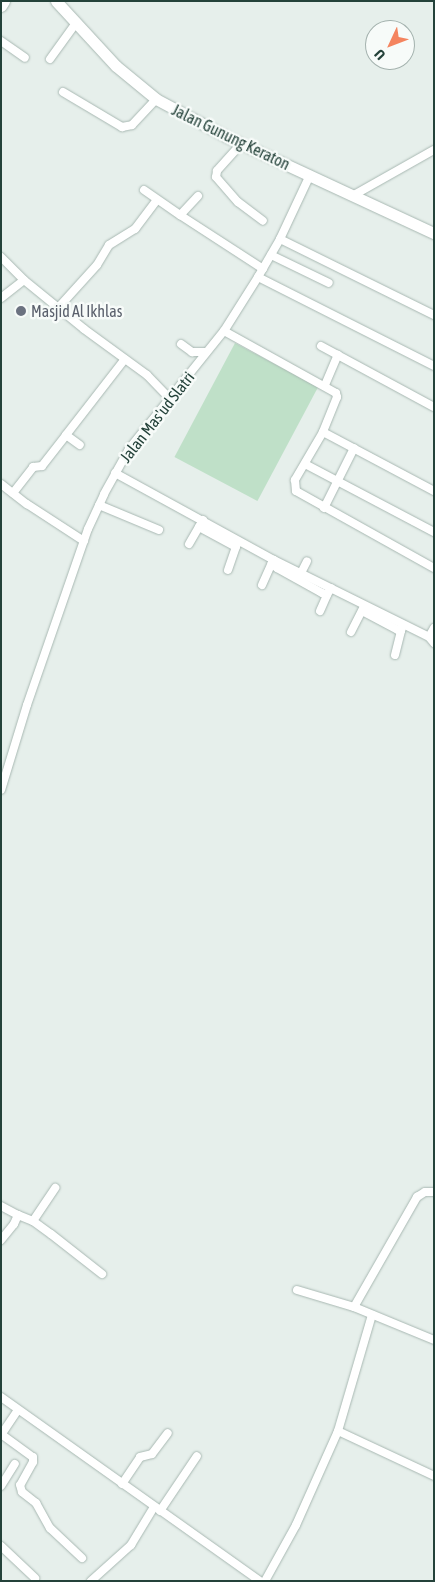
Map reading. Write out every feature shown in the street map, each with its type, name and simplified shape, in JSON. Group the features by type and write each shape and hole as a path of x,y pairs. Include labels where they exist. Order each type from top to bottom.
{"street":[{"path":"1,6 4,1"},
{"name":"Jalan Gunung Keraton","path":"56,1 116,66 156,99 241,144 310,174 434,233"},
{"path":"50,58 76,23"},
{"path":"1,41 25,58"},
{"path":"63,92 122,127 132,126 156,99"},
{"path":"241,144 218,171 216,177 238,202 263,222"},
{"path":"354,196 434,150"},
{"name":"Jalan Mas'ud Slatri","path":"1,790 27,705 84,541 115,473 129,449 224,331 280,240 310,174"},
{"path":"144,190 263,269"},
{"path":"180,215 198,196"},
{"path":"58,308 97,265 109,245 135,229 157,200"},
{"path":"280,240 434,315"},
{"path":"271,255 329,283"},
{"path":"1,256 24,280 147,375 170,398"},
{"path":"258,277 434,366"},
{"path":"1,298 24,280"},
{"path":"224,331 334,390 337,397 323,432 295,480 296,490 324,508 434,568"},
{"path":"181,344 192,352 206,352"},
{"path":"321,346 434,407"},
{"path":"325,385 338,355"},
{"path":"13,493 33,467 42,466 125,359"},
{"path":"323,432 434,491"},
{"path":"66,435 80,444"},
{"path":"324,508 354,448"},
{"path":"305,464 434,532"},
{"path":"115,473 273,562 402,628 432,640 434,628"},
{"path":"1,484 84,541"},
{"path":"99,505 159,530"},
{"path":"189,544 201,523"},
{"path":"228,570 238,543"},
{"path":"301,573 307,561"},
{"path":"273,562 301,573 329,592"},
{"path":"262,585 273,562"},
{"path":"320,611 329,592"},
{"path":"351,632 364,608"},
{"path":"394,655 402,628"},
{"path":"33,1221 55,1188"},
{"path":"354,1307 417,1197 425,1192 434,1192"},
{"path":"1,1206 33,1221 102,1274"},
{"path":"1,1240 14,1224 18,1215"},
{"path":"297,1290 354,1307 434,1340"},
{"path":"265,1581 296,1525 338,1431 372,1315"},
{"path":"1,1397 260,1581"},
{"path":"18,1410 1,1434 34,1457 20,1484 22,1492 36,1503 50,1528 82,1558"},
{"path":"338,1431 434,1476"},
{"path":"122,1484 140,1457 152,1454 168,1433"},
{"path":"91,1581 131,1545 197,1456"},
{"path":"1,1486 15,1464"},
{"path":"1,1546 35,1578"}],"green space":[{"path":"235,343 318,387 257,501 174,457"}],"place":[{"name":"Masjid Al Ikhlas","path":"21,311"}]}
